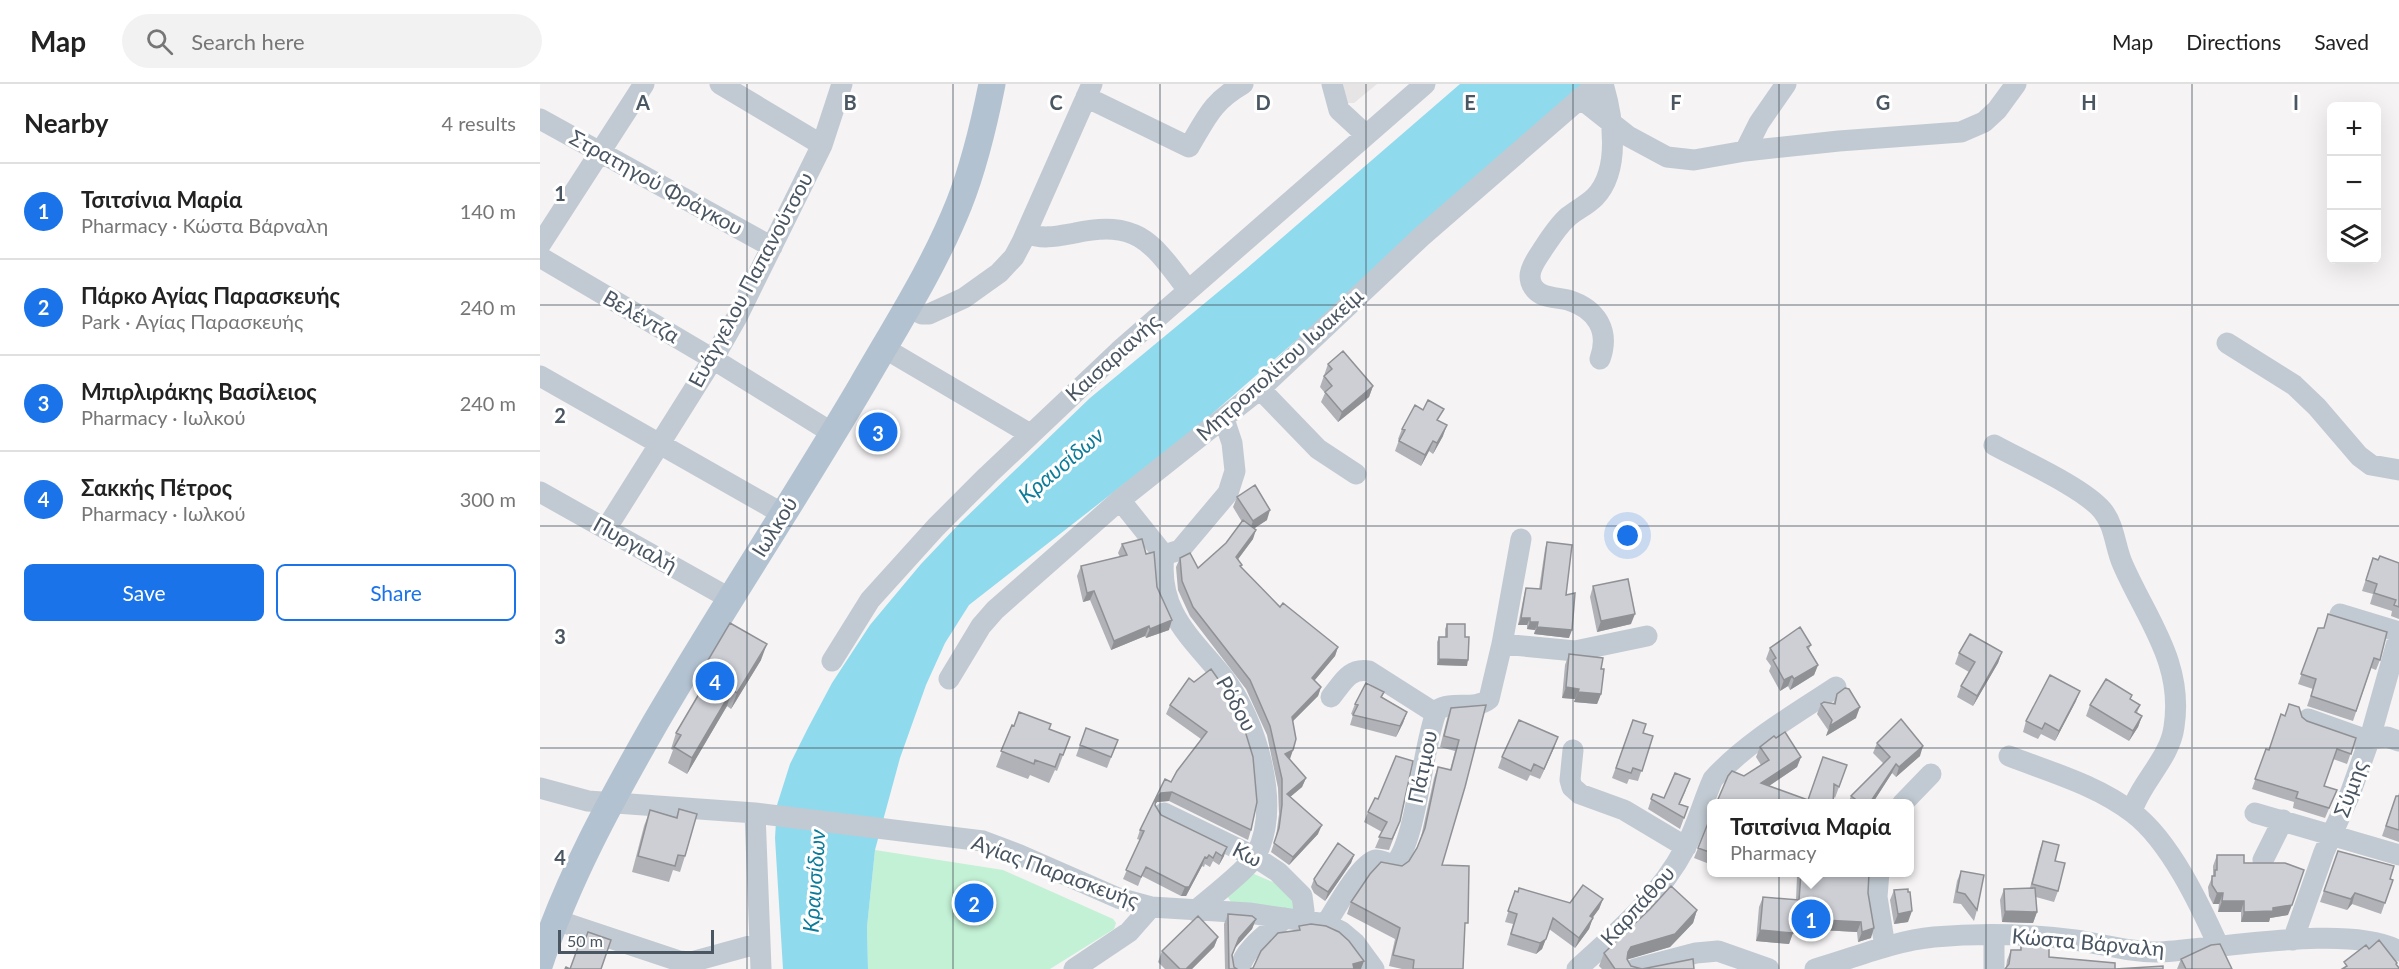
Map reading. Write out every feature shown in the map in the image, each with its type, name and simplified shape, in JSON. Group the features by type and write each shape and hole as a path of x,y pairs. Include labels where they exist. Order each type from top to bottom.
{"main road":[{"name":"Ιωλκού","path":"540,963 577,867 609,803 729,598 834,434 907,307 958,205 983,125 992,84"}],"street":[{"path":"540,245 644,84"},
{"path":"720,84 822,145"},
{"name":"Ευάγγελου Παπανούτσου","path":"606,529 713,359 822,145 842,84"},
{"path":"907,307 922,314 929,314 964,298 1006,266 1026,233 1089,91 1190,147 1215,104 1243,84"},
{"path":"1332,84 1339,110 1366,135"},
{"name":"Καισαριανής","path":"832,661 856,620 885,583 955,507 1030,434 1188,290 1425,84"},
{"name":"Μητροπολίτου Ιωακείμ","path":"949,679 981,626 995,610 1120,500 1260,389 1421,237 1597,84"},
{"path":"1600,359 1605,345 1604,333 1590,312 1579,304 1540,294 1531,284 1530,275 1548,240 1568,217 1602,189 1608,176 1612,159 1610,108 1603,84"},
{"path":"1745,151 1759,123 1786,84"},
{"path":"1580,98 1628,136 1674,158 1694,160 1745,151 1839,141 1961,132 1984,122 2003,103 2016,84"},
{"name":"Στρατηγού Φράγκου","path":"540,118 772,247"},
{"path":"1026,233 1046,238 1109,228 1133,234 1148,242 1161,254 1188,290"},
{"name":"Βελέντζα","path":"540,257 713,359 834,434"},
{"path":"2227,343 2294,385 2318,407 2359,456 2371,465 2399,470"},
{"path":"884,348 1030,434"},
{"path":"540,376 783,514"},
{"path":"1260,389 1318,448 1356,474"},
{"path":"1120,500 1164,555 1180,550 1228,493 1235,471 1232,442 1224,419"},
{"path":"1994,445 2073,489 2107,516 2122,564 2169,659 2175,686 2174,728 2169,746 2140,791 2132,811"},
{"name":"Πυργιαλή","path":"540,492 729,598"},
{"name":"Πάτμου","path":"1326,924 1349,886 1371,862 1377,860 1394,865 1399,859 1411,825 1435,713 1444,706 1479,705 1489,699 1502,644 1521,539"},
{"name":"Ρόδου","path":"1164,555 1162,569 1170,603 1184,632 1225,679 1256,739 1267,788 1261,841 1255,857"},
{"path":"2340,614 2399,633"},
{"name":"Σύμης","path":"2293,940 2370,738 2399,633"},
{"path":"1502,644 1575,651 1647,636"},
{"path":"1331,698 1351,674 1359,669 1369,671 1435,713"},
{"name":"Καρπάθου","path":"1577,969 1618,932 1671,873 1686,847 1713,779 1720,771 1750,744 1836,687"},
{"path":"2308,719 2357,737 2387,737 2399,741"},
{"path":"1573,750 1570,780 1572,787 1580,794 1624,810 1686,847"},
{"path":"2008,756 2090,788 2132,811 2155,834 2190,888 2219,947"},
{"path":"1907,799 1931,774"},
{"name":"Αγίας Παρασκευής","path":"540,788 566,796 609,803 762,813 982,842 1020,855 1118,898 1151,907 1249,913 1326,924 1342,932 1356,943 1374,969"},
{"path":"761,969 762,813"},
{"name":"Κω","path":"1164,813 1255,857 1278,872 1302,896 1304,911 1293,918"},
{"path":"2255,813 2399,855"},
{"path":"2263,860 2283,820"},
{"path":"1195,910 1255,857"},
{"path":"1879,877 1877,897 1885,947"},
{"path":"1074,969 1129,932 1151,907"},
{"path":"1240,969 1252,949 1293,918"},
{"path":"556,920 679,961 691,962 760,943"},
{"path":"1994,936 1994,969"},
{"name":"Κώστα Βάρναλη","path":"1815,969 1885,947 1934,937 2046,937 2145,951 2293,940 2354,940 2397,946"},
{"path":"1647,967 1696,953 1718,951 1769,969"}],"shaded area":[{"path":"1342,84 1377,84 1354,103 1345,103"}],"green space":[{"path":"875,850 1003,870 1113,919 1116,923 1114,929 1050,969 868,969 867,927"},
{"path":"1247,871 1275,883 1298,902 1296,912 1231,902 1227,896"}],"water":[{"name":"Κραυσίδων","path":"1460,84 1590,84 1197,427 969,605 945,643 926,685 900,758 875,850 867,927 868,969 783,969 775,838 777,805 790,764 808,728 832,683 870,625 921,564 960,523 1090,398 1246,269"}],"building":[{"path":"1343,351 1373,386 1342,412 1325,392 1332,386 1324,376 1332,369 1328,364"},
{"path":"1428,400 1444,409 1437,420 1447,425 1437,443 1433,441 1425,455 1399,441 1405,430 1402,429 1415,405 1423,410"},
{"path":"1255,485 1270,510 1253,521 1237,497"},
{"path":"1243,520 1256,530 1236,557 1242,565 1240,566 1280,607 1283,603 1338,647 1312,678 1321,687 1292,717 1296,739 1293,750 1285,754 1306,778 1287,794 1322,825 1293,857 1274,843 1279,828 1282,805 1282,779 1270,726 1250,680 1193,607 1182,581 1180,558 1190,553 1198,568 1226,543"},
{"path":"1142,539 1146,554 1154,552 1157,587 1172,620 1150,629 1149,626 1114,641 1094,591 1087,593 1081,566 1127,555 1122,544"},
{"path":"1547,542 1572,545 1566,595 1575,593 1572,630 1537,627 1538,622 1530,622 1530,618 1521,618 1526,588 1541,589"},
{"path":"2380,556 2399,563 2399,607 2394,605 2396,600 2374,593 2377,584 2366,580 2373,558 2378,560"},
{"path":"1628,579 1635,614 1601,621 1593,586"},
{"path":"2328,614 2387,632 2380,660 2374,658 2356,711 2311,696 2316,679 2301,674 2318,628 2324,628"},
{"path":"730,623 767,644 737,693 732,690 692,758 674,747 681,735 676,733 709,677 701,672"},
{"path":"1447,624 1465,624 1465,637 1469,637 1468,660 1439,659 1439,637 1447,637"},
{"path":"1800,627 1811,645 1807,647 1818,665 1794,679 1792,676 1784,680 1773,660 1776,658 1770,648"},
{"path":"1970,634 2002,652 1977,696 1961,686 1975,662 1959,653"},
{"path":"1569,654 1603,658 1601,694 1578,692 1579,689 1566,687"},
{"path":"1211,669 1228,693 1246,734 1253,757 1257,802 1251,830 1172,792 1161,793 1156,798 1155,805 1161,815 1227,847 1222,856 1216,852 1213,858 1209,855 1205,857 1189,887 1185,887 1146,867 1141,877 1126,870 1144,831 1140,830 1165,779 1171,782 1207,732 1170,705 1189,678 1194,682"},
{"path":"2050,675 2080,691 2059,731 2045,723 2042,729 2026,721"},
{"path":"2106,679 2132,695 2130,699 2140,705 2135,712 2142,716 2133,731 2090,705"},
{"path":"1366,683 1384,692 1381,697 1407,712 1400,726 1353,715 1358,705 1355,704"},
{"path":"1845,688 1849,689 1860,707 1830,726 1832,720 1821,704 1824,702 1835,704 1837,694"},
{"path":"2289,704 2299,707 2302,717 2307,721 2356,738 2351,754 2337,749 2324,786 2337,790 2329,808 2296,798 2298,792 2255,779 2266,749 2269,750 2281,714 2285,716"},
{"path":"1486,705 1442,865 1469,866 1468,923 1465,923 1463,969 1413,969 1414,960 1393,955 1400,928 1351,902 1381,862 1402,866 1409,861 1417,848 1425,828 1438,767 1451,770 1459,740 1444,736 1451,708"},
{"path":"1019,712 1051,724 1049,729 1070,737 1055,767 1035,760 1034,764 1001,751"},
{"path":"1901,719 1923,746 1899,767 1896,764 1872,799 1855,799 1851,796 1890,757 1877,743"},
{"path":"1519,720 1558,737 1544,769 1534,764 1531,771 1502,757"},
{"path":"1633,720 1646,724 1643,733 1653,736 1642,771 1633,768 1631,773 1616,768"},
{"path":"1086,728 1118,740 1111,757 1080,745"},
{"path":"1785,732 1801,757 1761,783 1805,799 1718,799 1732,771 1744,776 1769,760 1760,747 1774,736 1776,738"},
{"path":"1396,756 1413,761 1400,821 1392,839 1379,837 1387,822 1368,812 1375,798 1378,799"},
{"path":"1823,757 1847,765 1839,787 1834,784 1833,799 1808,799"},
{"path":"1675,773 1690,779 1679,804 1688,807 1684,818 1651,799 1653,794 1664,798"},
{"path":"2396,796 2399,796 2399,830 2386,826"},
{"path":"679,809 697,814 685,856 678,855 675,866 638,856 650,810 677,818"},
{"path":"1707,826 1707,851 1698,848"},
{"path":"2043,841 2059,845 2055,861 2065,863 2058,891 2032,884"},
{"path":"1338,843 1354,855 1328,892 1317,885 1314,879"},
{"path":"2338,851 2394,866 2390,879 2393,880 2385,903 2355,893 2351,899 2324,891"},
{"path":"2217,855 2244,855 2244,863 2285,863 2304,870 2292,905 2273,908 2273,911 2244,912 2244,901 2222,901 2223,893 2217,893 2212,885 2212,876 2215,876 2215,870 2217,870"},
{"path":"1961,871 1984,875 1977,910 1965,894 1957,892"},
{"path":"1801,877 1869,877 1868,893 1874,928 1862,932 1861,922 1824,920 1824,922 1813,921 1813,923 1794,922 1793,933 1760,930 1763,897 1799,900"},
{"path":"1583,885 1603,899 1590,916 1593,918 1579,938 1553,918 1546,939 1540,943 1511,934 1517,914 1508,911 1515,891 1518,892 1519,888 1570,903"},
{"path":"1671,886 1697,910 1675,934 1631,947 1627,959 1631,966 1642,969 1615,969 1604,953"},
{"path":"2035,888 2037,912 2005,911 2004,889"},
{"path":"1908,889 1912,911 1898,914 1894,890"},
{"path":"1228,914 1252,916 1256,919 1239,938 1232,955 1234,967 1237,969 1229,969"},
{"path":"1198,916 1218,937 1186,969 1180,969 1162,951"},
{"path":"1311,924 1326,926 1339,932 1364,961 1353,964 1354,969 1250,969 1253,968 1261,951 1278,933 1300,930 1299,926"},
{"path":"588,932 611,940 601,969 570,969 581,939 585,940"},
{"path":"2379,940 2397,963 2398,969 2342,969 2347,966 2344,962 2366,945 2369,949"},
{"path":"2220,944 2232,969 2186,969 2181,959 2211,945"},
{"path":"2021,946 2049,946 2049,957 2115,963 2115,969 2005,969 2009,964 2011,950 2021,950"},
{"path":"1693,959 1694,969 1642,969"},
{"path":"2163,966 2163,969 2115,969"}],"place":[{"name":"Μπιρλιράκης Βασίλειος","path":"878,432"},
{"name":"Σακκής Πέτρος","path":"715,681"},
{"name":"Πάρκο Αγίας Παρασκευής","path":"974,903"},
{"name":"Τσιτσίνια Μαρία","path":"1811,919"}]}
